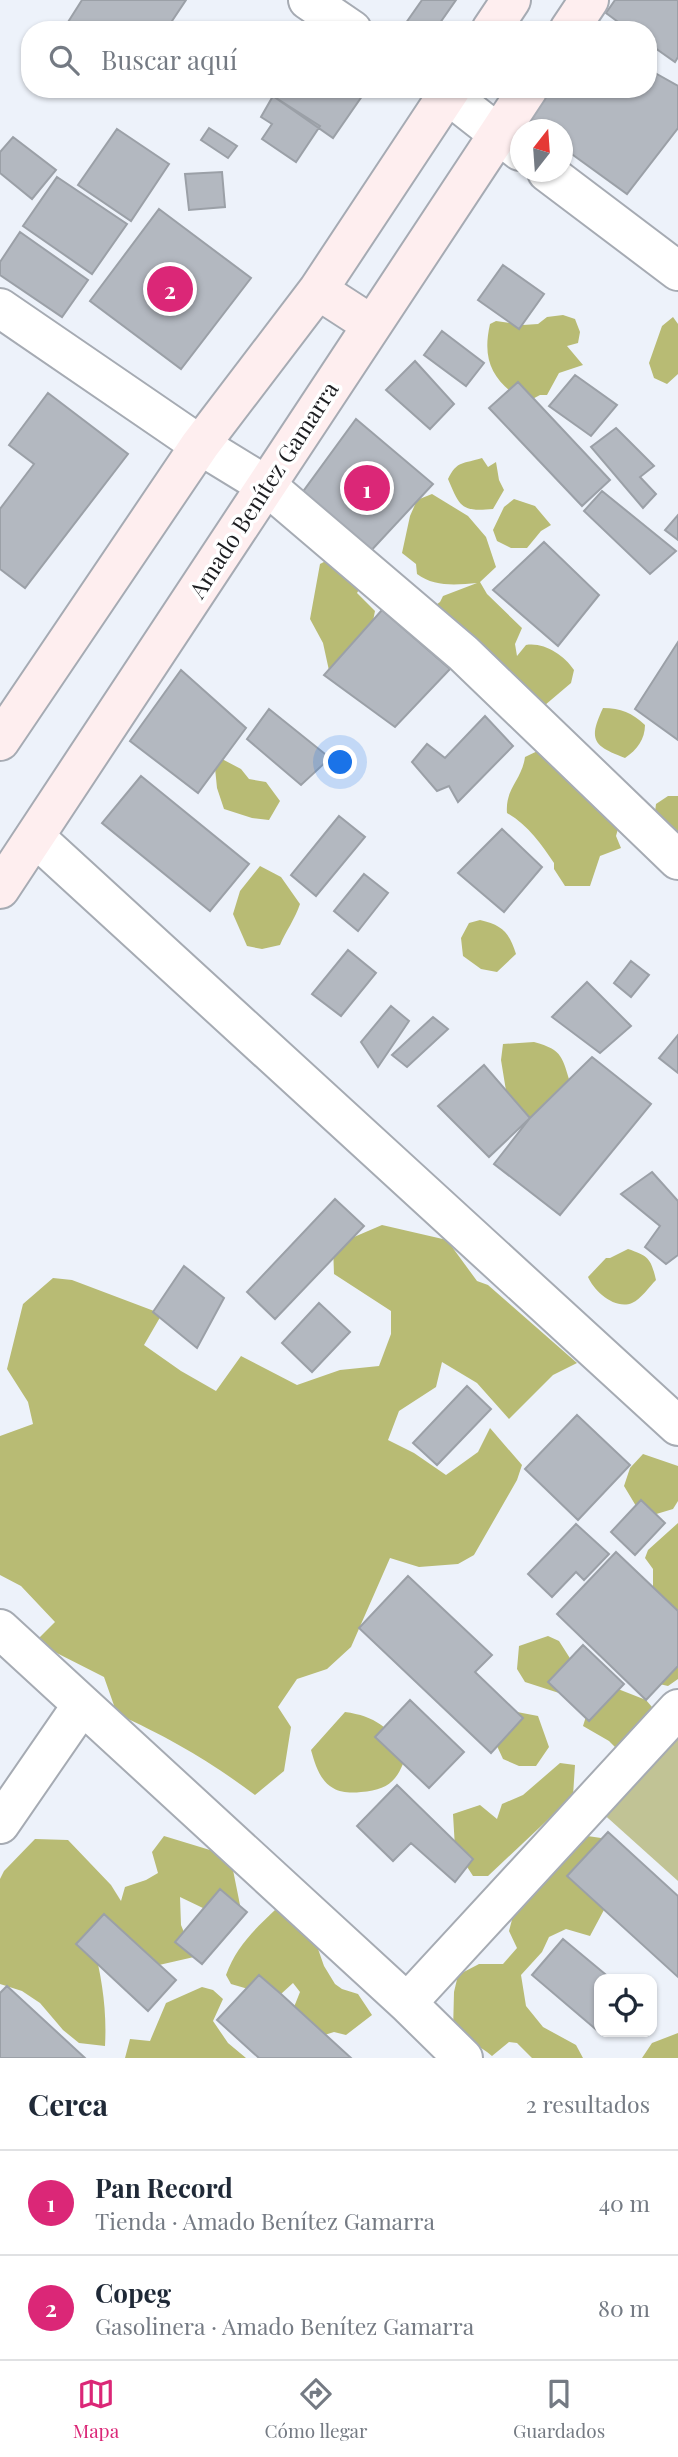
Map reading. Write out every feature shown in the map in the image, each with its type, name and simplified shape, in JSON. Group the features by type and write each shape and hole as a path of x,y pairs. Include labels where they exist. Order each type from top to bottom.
{"main road":[{"path":"497,21 512,0"},
{"path":"575,21 589,0"},
{"path":"0,741 200,445 318,290 441,98"},
{"name":"Amado Benítez Gamarra","path":"0,889 372,326 509,142 525,98"},
{"path":"318,290 372,326"}],"street":[{"path":"308,0 339,21"},
{"path":"455,98 509,142"},
{"path":"560,182 678,271"},
{"path":"0,308 200,445 267,486 464,653 678,859"},
{"path":"35,837 678,1426"},
{"path":"0,1629 407,2003 453,2055"},
{"path":"0,1824 82,1705"},
{"path":"407,2003 678,1709"}],"green space":[{"path":"563,315 575,319 580,332 578,343 567,346 583,365 559,373 547,395 540,395 525,403 498,379 489,361 487,350 490,324 496,321 538,324 547,317"},
{"path":"673,317 678,324 678,374 667,384 654,378 649,363 662,326"},
{"path":"482,458 488,467 496,462 504,490 493,509 474,510 459,502 448,479 458,466"},
{"path":"432,494 468,516 486,537 496,567 480,582 487,594 522,628 515,644 517,656 526,645 540,646 565,659 574,670 571,683 538,711 500,675 505,664 499,667 429,610 440,602 443,596 477,583 431,581 417,574 416,564 402,553 410,516 417,500"},
{"path":"514,499 535,506 551,525 541,531 527,548 511,548 497,541 493,530 504,507"},
{"path":"351,548 377,559 357,593 375,611 370,636 330,675 323,643 310,619 320,564"},
{"path":"603,708 626,712 645,725 640,744 625,758 606,750 596,740 596,728"},
{"path":"546,747 621,818 616,836 621,848 600,856 590,886 565,886 554,869 554,863 539,842 528,829 507,813 511,790 521,772 525,757"},
{"path":"222,759 241,769 249,779 266,782 280,801 269,820 224,809 217,788 215,768"},
{"path":"668,796 678,796 678,837 653,828 656,804"},
{"path":"260,866 281,877 300,904 280,945 262,949 247,946 233,914 240,891"},
{"path":"480,920 494,924 504,931 516,954 497,972 481,969 463,956 461,938 469,923"},
{"path":"534,1042 557,1052 571,1085 543,1123 522,1117 509,1109 501,1060 503,1044"},
{"path":"382,1225 447,1240 477,1281 488,1285 577,1363 553,1375 509,1419 477,1383 442,1362 436,1387 399,1411 388,1440 414,1453 446,1475 478,1452 490,1428 522,1465 517,1480 474,1555 458,1564 419,1567 390,1558 351,1647 327,1669 297,1679 278,1707 291,1727 284,1771 255,1795 188,1750 117,1714 104,1677 35,1642 55,1622 21,1586 0,1575 0,1436 33,1424 28,1402 7,1369 23,1304 53,1278 72,1280 162,1314 144,1345 216,1391 241,1356 297,1385 340,1370 379,1366 391,1334 391,1311 334,1274 333,1246"},
{"path":"628,1249 648,1259 656,1280 632,1303 619,1304 600,1293 588,1277 606,1258"},
{"path":"643,1454 678,1466 678,1501 673,1509 653,1515 636,1506 624,1486 630,1468"},
{"path":"678,1523 678,1679 668,1686 655,1683 658,1606 653,1587 653,1569 645,1558 648,1550"},
{"path":"548,1636 559,1641 573,1663 559,1693 525,1682 517,1669 519,1646"},
{"path":"618,1689 646,1700 652,1707 648,1721 620,1752 609,1741 583,1726 594,1691"},
{"path":"345,1712 380,1724 407,1752 397,1776 386,1786 371,1791 339,1791 321,1777 311,1750"},
{"path":"517,1712 538,1716 549,1747 536,1766 519,1766 503,1759 497,1746"},
{"path":"678,1721 678,1881 599,1810"},
{"path":"560,1763 575,1765 573,1796 488,1876 473,1876 455,1848 453,1814 480,1805 497,1819 502,1804 523,1795"},
{"path":"574,1834 601,1838 623,1847 605,1908 590,1936 566,1929 549,1937 542,1952 521,1975 526,2006 543,2027 576,2045 583,2058 532,2058 517,2043 509,2042 492,2056 453,2032 454,1992 458,1975 479,1964 503,1964 517,1948 509,1931 514,1912"},
{"path":"164,1836 210,1850 232,1865 240,1905 237,1915 205,1909 180,1897 181,1925 194,1957 159,1965 93,1943 103,1994 105,2046 79,2043 63,2030 40,2003 22,1991 0,1984 0,1879 4,1871 35,1839 68,1840 111,1885 121,1901 125,1887 158,1873 152,1852"},
{"path":"275,1910 287,1913 317,1946 324,1966 335,1984 358,1994 372,2015 346,2035 334,2032 315,2038 294,2007 300,1992 293,1983 281,1994 265,1994 231,1984 226,1975 240,1947"},
{"path":"202,1987 213,1990 223,1999 213,2021 228,2043 246,2058 125,2058 130,2039 150,2041 166,2003"},
{"path":"678,2033 678,2058 642,2058 652,2043"}],"building":[{"path":"82,0 186,0 172,21 69,21"},
{"path":"422,0 456,0 441,21 407,21"},
{"path":"615,0 678,0 678,57 675,62 657,49 657,21 617,21 606,13"},
{"path":"657,74 678,86 678,128 627,194 573,155 573,119 523,119 539,98 657,98"},
{"path":"272,98 276,98 320,126 296,162 262,139 272,124 261,117"},
{"path":"276,98 361,98 333,138"},
{"path":"209,128 237,146 228,158 201,140"},
{"path":"117,129 169,164 131,221 78,185"},
{"path":"13,137 56,170 32,199 0,173 0,152"},
{"path":"222,172 225,207 189,210 185,174"},
{"path":"57,177 127,224 92,274 23,226"},
{"path":"159,209 251,278 181,369 90,301"},
{"path":"20,232 88,280 62,317 0,275 0,262"},
{"path":"503,265 544,294 519,329 478,300"},
{"path":"442,331 484,363 466,386 424,355"},
{"path":"415,361 454,404 430,429 386,390"},
{"path":"575,375 617,405 591,436 549,406"},
{"path":"518,382 610,480 582,506 489,408"},
{"path":"48,393 128,454 25,588 0,569 0,509 34,464 9,445"},
{"path":"356,419 433,484 367,555 302,493"},
{"path":"616,428 654,466 640,477 656,494 643,508 591,447"},
{"path":"602,491 676,551 650,574 584,511"},
{"path":"678,515 678,540 665,530"},
{"path":"544,542 599,595 558,646 493,590"},
{"path":"382,610 450,669 395,727 324,675"},
{"path":"678,642 678,740 635,709"},
{"path":"181,670 246,728 198,793 130,741"},
{"path":"269,709 330,758 301,785 247,739"},
{"path":"485,716 513,746 458,802 449,786 437,791 412,762 427,744 445,758"},
{"path":"141,776 249,864 210,911 102,823"},
{"path":"339,816 365,837 316,896 291,875"},
{"path":"502,829 542,867 504,912 458,873"},
{"path":"364,874 388,893 358,931 334,911"},
{"path":"348,950 376,973 341,1016 312,994"},
{"path":"631,961 649,975 631,997 614,983"},
{"path":"587,982 631,1026 600,1053 552,1017"},
{"path":"391,1006 409,1021 378,1067 361,1042"},
{"path":"433,1017 448,1029 407,1067 392,1055"},
{"path":"678,1035 678,1073 659,1058"},
{"path":"592,1057 651,1104 560,1215 494,1164 530,1118"},
{"path":"484,1065 530,1118 489,1157 438,1106"},
{"path":"652,1172 678,1201 678,1255 666,1264 645,1247 660,1226 621,1194"},
{"path":"335,1199 364,1226 275,1319 247,1292"},
{"path":"184,1266 224,1298 197,1348 153,1312"},
{"path":"319,1303 350,1332 312,1372 282,1343"},
{"path":"467,1386 491,1409 437,1465 413,1443"},
{"path":"577,1415 630,1465 578,1520 525,1469"},
{"path":"641,1500 665,1523 635,1555 611,1532"},
{"path":"576,1524 609,1554 584,1580 576,1572 552,1597 528,1574"},
{"path":"616,1552 678,1611 678,1666 646,1700 557,1614"},
{"path":"408,1576 492,1655 475,1672 523,1718 491,1753 359,1628"},
{"path":"583,1645 624,1684 589,1721 548,1682"},
{"path":"410,1700 464,1752 429,1788 375,1737"},
{"path":"397,1785 473,1859 455,1882 411,1843 393,1861 357,1826"},
{"path":"608,1832 678,1896 678,1977 567,1876"},
{"path":"220,1889 247,1912 202,1964 175,1942"},
{"path":"104,1914 176,1980 148,2011 76,1944"},
{"path":"563,1939 605,1974 594,1974 594,2028 532,1975"},
{"path":"259,1975 351,2058 259,2058 217,2020"},
{"path":"7,1986 85,2058 0,2058 0,1993"}],"place":[{"name":"Copeg","path":"170,289"},
{"name":"Pan Record","path":"367,488"}]}
